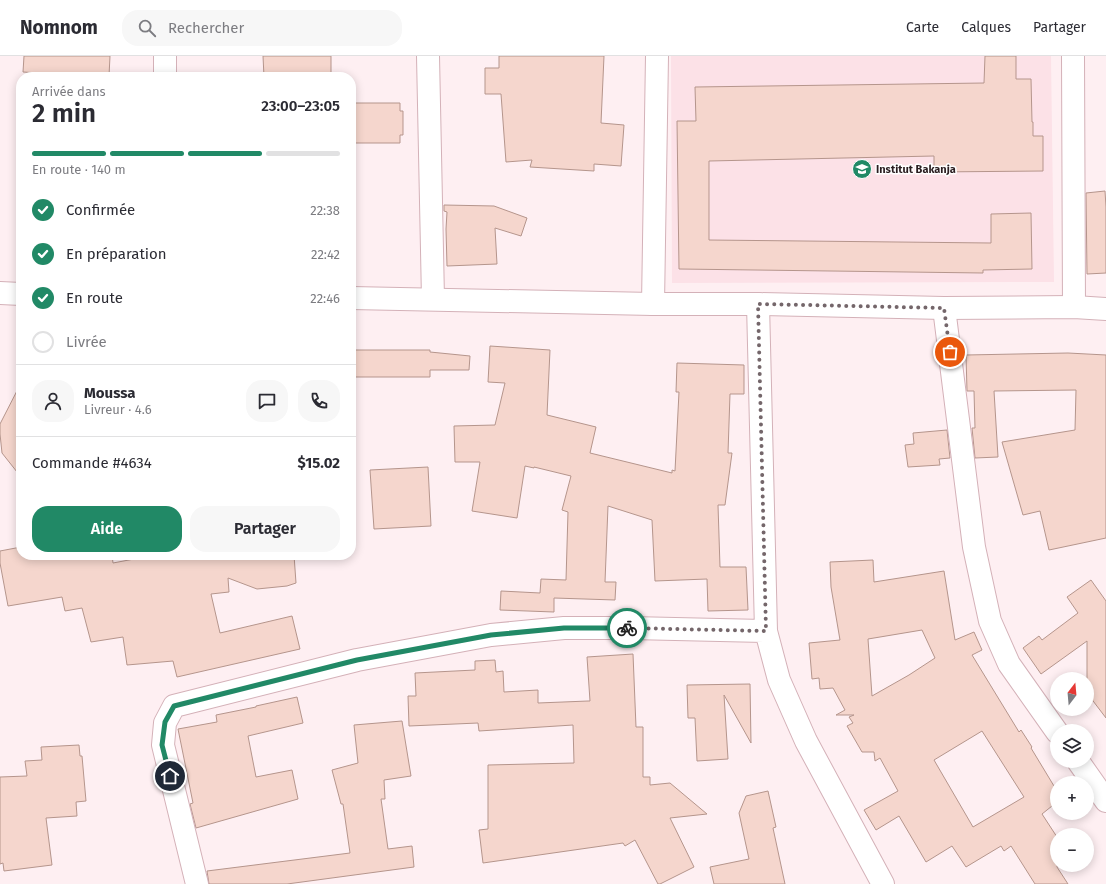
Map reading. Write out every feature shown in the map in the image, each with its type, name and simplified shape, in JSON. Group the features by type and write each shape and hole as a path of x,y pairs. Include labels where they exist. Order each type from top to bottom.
{"street":[{"path":"165,56 165,72"},
{"path":"428,56 433,299"},
{"path":"653,304 657,56"},
{"path":"1073,56 1074,307"},
{"path":"0,293 16,294"},
{"path":"356,298 653,304 758,304 944,308 1074,307 1106,309"},
{"path":"758,304 766,631 779,680 806,741 883,884"},
{"path":"944,308 974,547 990,621 1009,664 1051,724"},
{"path":"197,884 162,745 165,722 174,706 357,660 491,635 564,628 766,631"},
{"path":"1083,768 1106,801"}],"shaded area":[{"name":"Institut Bakanja","path":"671,56 1051,56 1054,282 672,283"}],"building":[{"path":"24,56 110,56 109,72 23,72"},
{"path":"263,56 331,56 331,72 264,72"},
{"path":"499,56 604,56 601,123 624,125 621,166 594,164 594,171 530,167 532,160 506,162 501,94 485,94 485,68 499,68"},
{"path":"985,56 1016,56 1016,79 1031,79 1033,136 1043,136 1043,171 934,172 934,156 709,161 709,240 991,243 991,214 1031,213 1032,269 983,270 983,273 679,269 677,121 696,121 695,87 984,83"},
{"path":"356,103 400,103 400,111 403,111 403,135 400,135 400,143 356,143"},
{"path":"1105,191 1106,273 1087,274 1086,193"},
{"path":"444,205 494,206 527,218 521,236 495,228 497,264 447,266 447,212 444,211"},
{"path":"490,346 550,350 547,415 596,427 590,453 672,473 672,470 675,471 679,392 676,392 677,363 744,365 744,394 730,394 728,453 732,453 725,505 718,505 720,567 746,567 748,610 708,611 707,579 655,581 652,520 608,506 605,582 616,582 615,600 554,598 554,612 500,610 501,591 540,593 541,579 566,580 568,512 562,510 571,476 525,466 517,518 472,511 480,462 455,462 454,426 495,425 505,383 488,382"},
{"path":"356,350 430,350 430,352 470,356 469,370 430,370 430,377 356,377"},
{"path":"1068,353 1106,355 1106,538 1049,550 1040,511 1023,515 1002,442 1075,430 1076,390 994,391 998,457 975,458 972,428 975,428 974,391 967,391 966,355"},
{"path":"16,393 16,471 2,453 0,424"},
{"path":"947,430 950,458 939,459 940,465 908,467 905,445 914,444 913,433"},
{"path":"428,467 431,526 374,529 370,470"},
{"path":"16,548 16,560 113,560 113,563 129,560 294,560 296,583 287,586 257,589 228,578 229,592 211,594 220,633 292,616 300,649 177,677 173,661 127,665 123,637 91,642 82,608 65,611 62,597 8,606 0,563 0,551"},
{"path":"873,560 874,582 944,571 955,640 974,632 982,650 972,655 1019,732 1021,730 1032,747 1031,748 1050,779 1050,808 1042,814 1051,828 1050,872 1060,872 1068,884 1035,884 1011,846 1004,851 1001,846 966,867 952,846 926,862 899,816 876,830 864,810 898,791 880,758 875,761 874,752 862,752 847,726 853,723 849,717 854,715 836,715 845,710 833,688 820,689 819,678 812,679 809,643 840,640 831,587 830,562","holes":["922,630 935,658 909,675 872,696 868,639","982,731 1024,797 973,827 934,760"]},
{"path":"1091,580 1106,601 1106,718 1094,702 1094,672 1087,672 1087,641 1041,674 1023,648 1039,636 1042,640 1078,613 1067,597"},
{"path":"633,654 636,727 643,727 643,777 650,777 650,785 670,783 707,814 670,818 694,867 658,884 635,840 625,846 623,843 483,863 479,830 488,829 488,765 574,763 573,725 479,731 478,723 409,726 408,696 416,696 415,673 475,670 475,661 495,660 496,672 503,671 504,692 538,690 538,703 590,701 587,657"},
{"path":"750,684 751,743 724,695 728,759 697,761 695,718 688,718 687,685"},
{"path":"297,697 303,723 248,736 256,777 292,770 298,799 196,828 190,804 193,803 178,729 217,722 216,715"},
{"path":"402,721 411,776 384,780 385,799 381,799 388,849 412,846 414,867 287,884 209,884 207,871 350,853 343,804 341,804 332,770 358,763 354,725"},
{"path":"79,745 80,756 82,756 86,801 76,802 77,816 46,818 52,865 4,871 3,863 0,864 0,777 27,776 25,761 42,760 41,747"},
{"path":"768,791 776,827 773,828 785,884 714,884 710,867 749,859 739,813 746,796"}],"way so far":[{"path":"627,628 766,631 758,304 944,308 950,352"}],"place":[{"name":"Institut Bakanja","path":"862,169"}],"route":[{"path":"170,776 162,745 165,722 174,706 357,660 491,635 564,628 627,628"}]}
